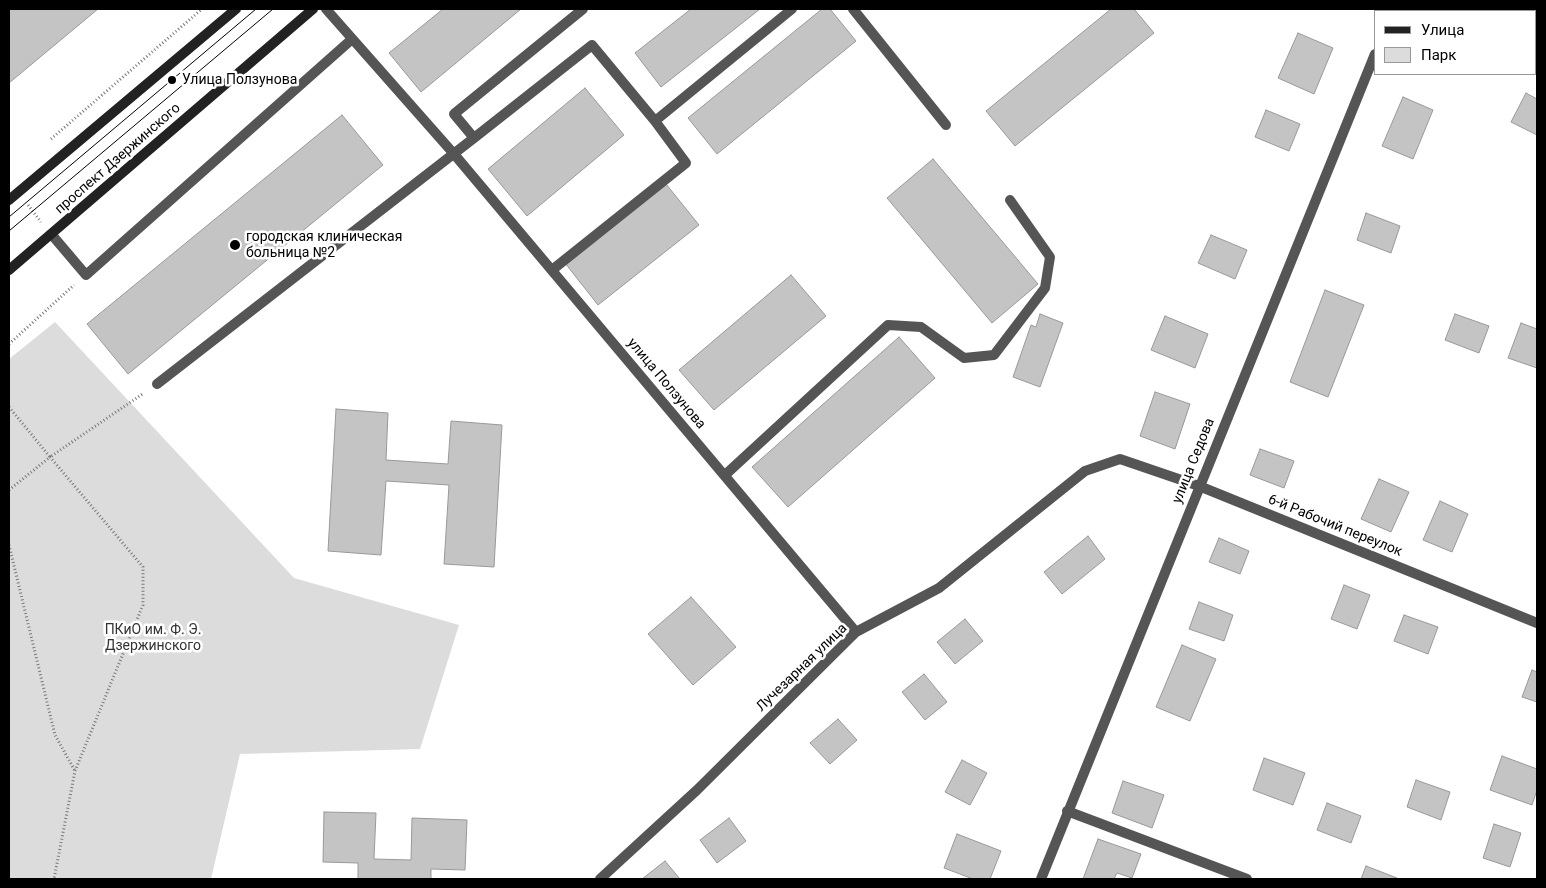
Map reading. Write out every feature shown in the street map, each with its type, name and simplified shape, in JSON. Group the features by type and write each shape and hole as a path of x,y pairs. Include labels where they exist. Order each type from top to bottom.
{"main road":[{"path":"9,200 236,9"},
{"name":"проспект Дзержинского","path":"9,270 52,236 314,9"}],"street":[{"name":"улица Ползунова","path":"326,9 351,40 454,154 856,632"},
{"path":"474,138 454,114 583,9"},
{"path":"655,121 792,9"},
{"path":"853,9 946,124"},
{"path":"52,236 86,275 351,40"},
{"path":"157,384 592,45 655,121 686,163 552,270"},
{"name":"улица Седова","path":"1042,879 1067,811 1374,56"},
{"path":"725,475 888,325 921,327 964,358 994,355 1045,288 1050,256 1010,200"},
{"name":"6-й Рабочий переулок","path":"1120,459 1199,486 1537,623"},
{"name":"Лучезарная улица","path":"600,879 697,790 856,632 939,588 1086,471 1120,459"},
{"path":"1067,811 1247,879"}],"path":[{"path":"46,144 202,9"},
{"path":"18,192 52,236"},
{"path":"9,344 86,275"},
{"path":"9,490 50,458 157,384"},
{"path":"9,407 143,567 143,605 75,771 54,879"},
{"path":"9,545 55,735 75,771"}],"green space":[{"name":"ПКиО им. Ф. Э. Дзержинского","path":"55,322 294,578 459,625 420,749 240,754 211,879 9,879 9,359"}],"building":[{"path":"9,9 98,9 9,83"},
{"path":"443,9 521,9 421,92 389,53"},
{"path":"691,9 760,9 661,87 635,53"},
{"path":"822,9 830,9 856,41 717,154 688,118"},
{"path":"1111,9 1134,9 1154,33 1015,146 986,111"},
{"path":"1298,33 1333,48 1314,94 1278,78"},
{"path":"585,88 624,135 527,216 488,169"},
{"path":"1526,93 1537,99 1537,135 1511,122"},
{"path":"1403,97 1433,110 1413,159 1382,146"},
{"path":"1266,110 1300,124 1289,151 1255,137"},
{"name":"городская клиническая больница №2","path":"342,115 383,165 128,374 87,324"},
{"path":"933,159 1038,284 992,323 887,198"},
{"path":"666,184 699,225 598,305 565,263"},
{"path":"1366,213 1400,226 1391,253 1357,240"},
{"path":"1211,235 1247,250 1235,279 1198,263"},
{"path":"791,275 826,316 714,410 679,370"},
{"path":"1325,290 1364,305 1328,397 1290,382"},
{"path":"1040,314 1063,323 1040,387 1013,377 1031,325 1036,327"},
{"path":"1455,314 1489,326 1479,353 1445,340"},
{"path":"1165,316 1208,334 1195,368 1151,350"},
{"path":"1521,323 1537,329 1537,368 1508,358"},
{"path":"899,337 935,378 788,507 752,467"},
{"path":"1155,392 1190,404 1175,449 1140,436"},
{"path":"336,409 388,413 386,460 448,464 451,421 502,425 494,567 444,564 449,485 386,481 381,555 328,551"},
{"path":"1260,449 1294,461 1284,488 1250,475"},
{"path":"1379,479 1409,492 1391,532 1361,519"},
{"path":"1440,501 1468,514 1452,552 1423,540"},
{"path":"1088,536 1105,559 1062,594 1044,572"},
{"path":"1219,538 1249,551 1240,574 1209,562"},
{"path":"1344,585 1370,595 1357,629 1331,619"},
{"path":"691,597 736,647 693,685 648,634"},
{"path":"1199,602 1233,615 1224,641 1189,629"},
{"path":"1404,615 1438,627 1428,654 1394,641"},
{"path":"965,619 983,641 955,664 937,642"},
{"path":"1182,645 1216,659 1190,721 1156,707"},
{"path":"1532,670 1537,672 1537,702 1522,697"},
{"path":"924,674 947,702 925,720 902,692"},
{"path":"838,719 857,740 830,764 810,743"},
{"path":"1502,756 1537,769 1537,790 1532,805 1490,790"},
{"path":"1264,758 1305,773 1293,805 1253,790"},
{"path":"962,760 987,773 970,805 945,792"},
{"path":"1416,780 1450,792 1441,820 1407,807"},
{"path":"1123,781 1164,795 1152,828 1112,813"},
{"path":"1327,803 1361,816 1351,843 1317,830"},
{"path":"324,812 376,813 374,859 411,860 412,818 467,820 465,870 431,869 431,879 358,879 358,863 323,862"},
{"path":"729,818 746,841 717,863 700,840"},
{"path":"1494,824 1521,833 1510,867 1483,858"},
{"path":"957,834 1001,851 990,879 973,879 944,868"},
{"path":"1098,839 1141,854 1132,878 1117,873 1114,879 1083,879"},
{"path":"665,861 680,879 642,879"},
{"path":"1366,866 1397,878 1397,879 1361,879"}],"tram line":[{"path":"9,217 256,9"},
{"path":"9,231 273,9"}],"place":[{"name":"Улица Ползунова","path":"172,80"},
{"name":"городская клиническая больница №2","path":"235,245"}]}
